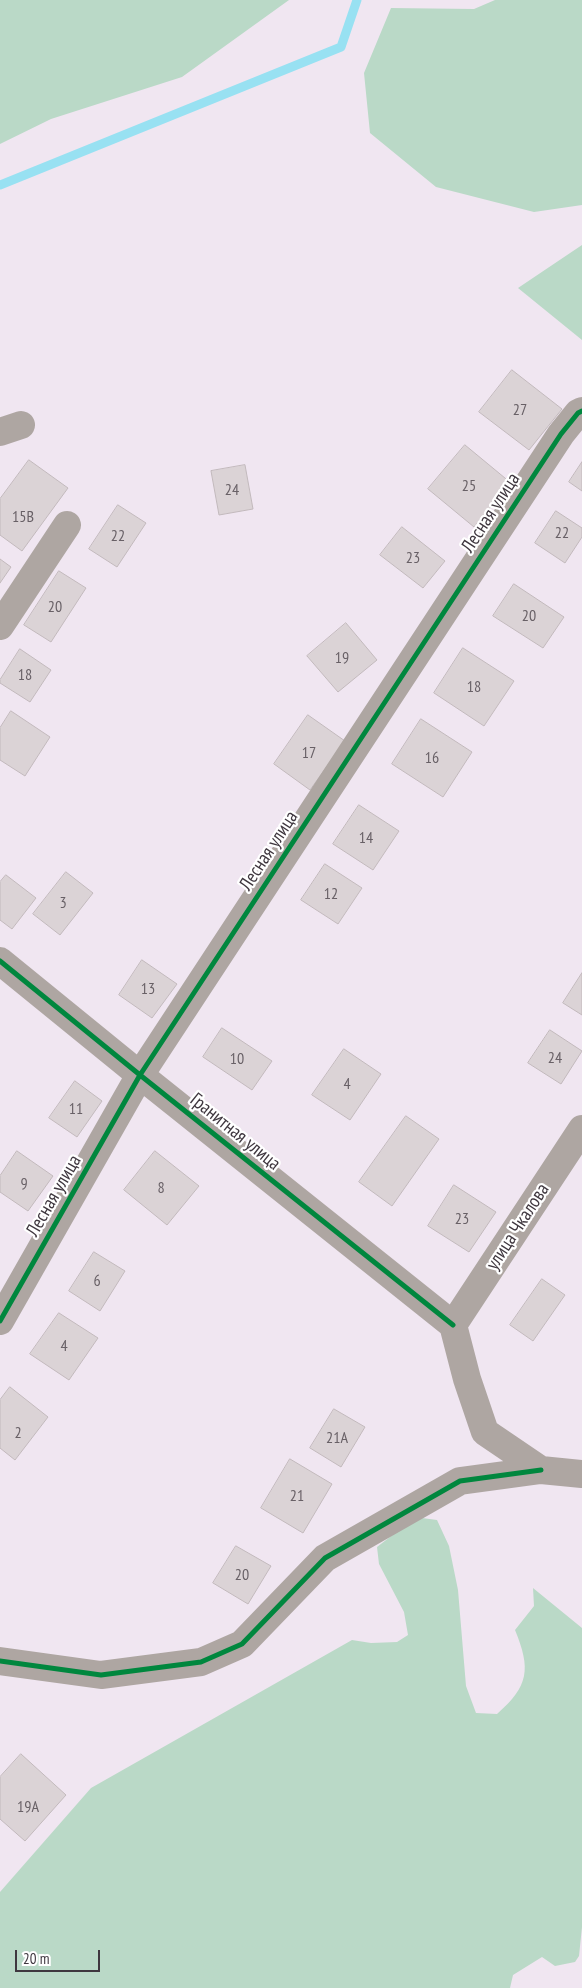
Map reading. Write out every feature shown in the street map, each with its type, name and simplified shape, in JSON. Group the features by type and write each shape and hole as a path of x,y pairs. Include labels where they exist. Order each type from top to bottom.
{"street":[{"name":"Лесная улица","path":"0,1321 140,1076 556,443 578,413 582,411"},
{"path":"0,626 67,525"},
{"name":"Гранитная улица","path":"0,961 140,1076 453,1325"},
{"name":"улица Чкалова","path":"453,1325 582,1129"},
{"path":"453,1325 467,1379 485,1432 541,1470"},
{"path":"0,1661 101,1675 201,1662 242,1644 325,1558 460,1481 541,1470 582,1474"}],"green space":[{"path":"0,0 289,0 182,77 51,119 0,144"},
{"path":"495,0 582,0 582,205 534,212 436,187 370,133 364,73 391,8 474,9"},
{"path":"582,245 582,340 518,288"},
{"path":"422,1518 437,1520 449,1546 458,1590 466,1686 476,1713 497,1714 516,1695 521,1685 525,1666 515,1630 534,1606 533,1588 582,1628 582,1927 579,1956 575,1962 555,1966 542,1957 513,1975 510,1988 0,1988 0,1892 91,1788 352,1640 371,1643 397,1642 408,1635 404,1612 379,1564 377,1547 399,1530"}],"building":[{"path":"512,370 562,409 529,450 479,412"},
{"path":"465,445 511,483 474,527 428,489"},
{"path":"29,460 68,488 22,551 0,535 0,499"},
{"path":"582,462 582,491 569,482"},
{"path":"245,465 253,509 219,515 211,471"},
{"path":"118,505 146,523 117,567 89,549"},
{"path":"556,511 582,528 582,537 565,563 535,543"},
{"path":"402,527 445,561 423,588 380,555"},
{"path":"0,559 11,567 0,583"},
{"path":"59,571 86,588 51,642 24,625"},
{"path":"514,584 564,617 543,648 493,616"},
{"path":"346,623 377,660 338,692 307,656"},
{"path":"463,648 514,681 484,726 434,693"},
{"path":"20,649 51,670 30,702 0,683 0,680"},
{"path":"11,711 50,737 25,776 0,760 0,728"},
{"path":"308,715 345,741 310,790 274,764"},
{"path":"421,719 472,752 443,797 392,764"},
{"path":"359,805 399,831 373,870 333,844"},
{"path":"325,864 362,888 338,924 301,900"},
{"path":"66,872 93,893 60,935 33,914"},
{"path":"6,875 36,898 12,929 0,920 0,882"},
{"path":"142,960 177,984 152,1018 119,995"},
{"path":"582,973 582,1015 563,1003"},
{"path":"222,1028 272,1061 252,1090 203,1057"},
{"path":"550,1030 582,1051 561,1084 528,1063"},
{"path":"344,1049 381,1074 350,1120 312,1095"},
{"path":"75,1081 102,1101 77,1137 49,1118"},
{"path":"406,1116 439,1139 392,1206 359,1182"},
{"path":"17,1151 53,1176 28,1211 0,1192 0,1176"},
{"path":"155,1151 199,1186 167,1225 124,1190"},
{"path":"454,1185 496,1212 469,1252 428,1226"},
{"path":"94,1252 125,1271 100,1311 69,1291"},
{"path":"542,1279 565,1295 533,1341 510,1325"},
{"path":"59,1313 98,1338 69,1380 30,1354"},
{"path":"10,1387 48,1417 15,1460 0,1448 0,1400"},
{"path":"334,1409 365,1427 341,1467 310,1448"},
{"path":"290,1459 332,1484 303,1533 261,1508"},
{"path":"236,1546 271,1566 248,1604 213,1583"},
{"path":"21,1754 66,1795 25,1841 0,1819 0,1777"}],"waterway":[{"path":"0,185 341,47 357,0"}],"cycle path":[{"path":"0,1321 140,1075 561,434 578,413 582,411"},
{"path":"0,961 453,1325"},
{"path":"0,1661 101,1675 201,1662 242,1644 325,1558 460,1481 541,1470"}]}
